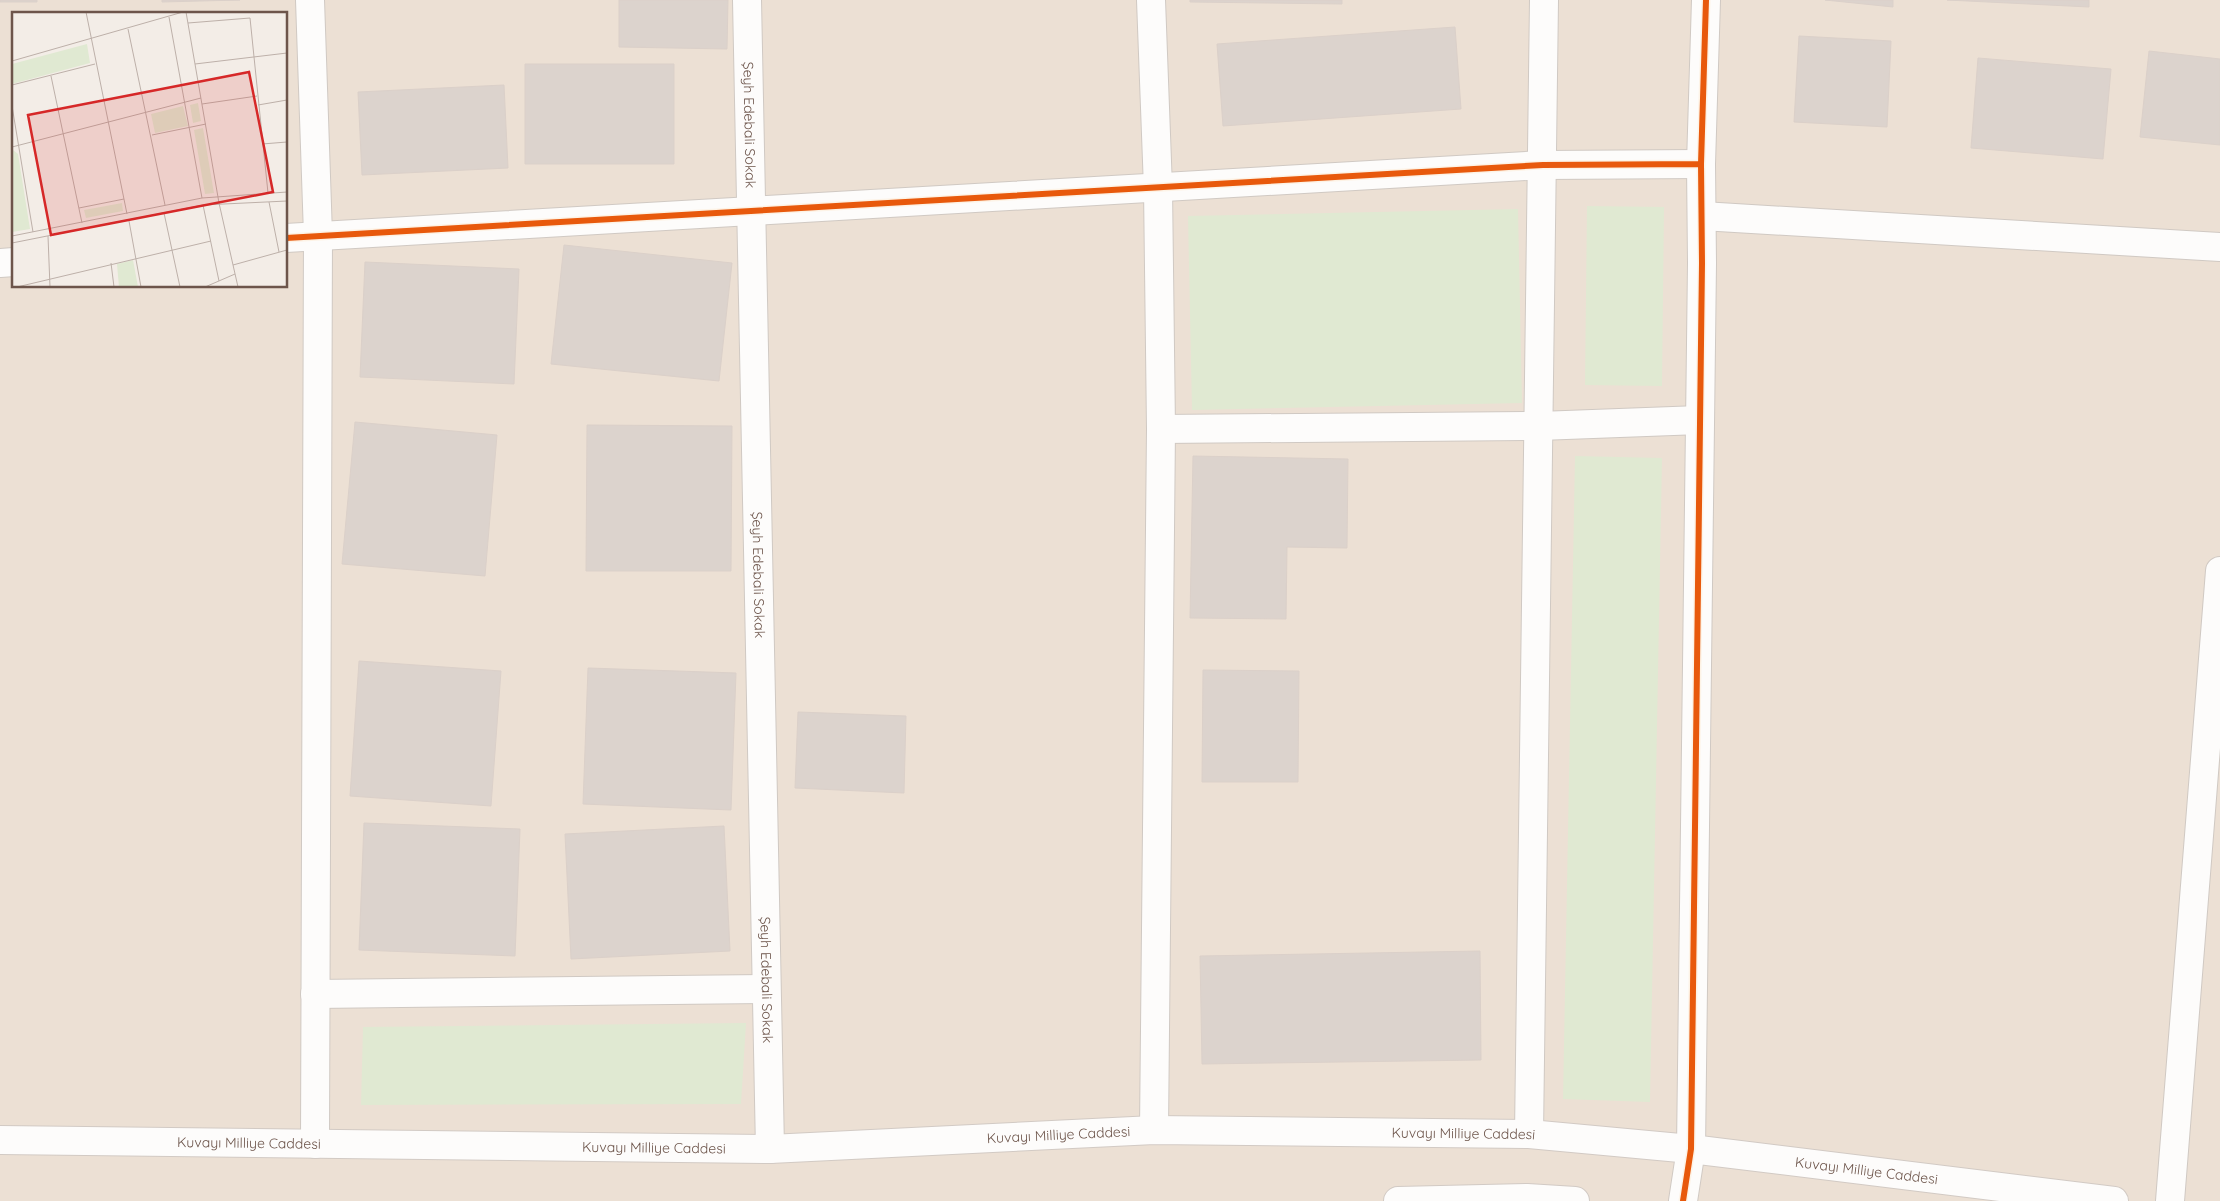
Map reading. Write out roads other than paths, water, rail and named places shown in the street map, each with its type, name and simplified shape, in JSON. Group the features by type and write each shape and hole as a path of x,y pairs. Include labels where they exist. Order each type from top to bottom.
{"street":[{"path":"310,0 318,235 315,1144"},
{"name":"Şeyh Edebali Sokak","path":"747,0 770,1149"},
{"path":"1151,0 1158,188 1161,429 1154,1130"},
{"path":"1529,1134 1544,0"},
{"path":"1682,1201 1691,1149 1700,420 1701,164 1706,0"},
{"path":"288,238 1543,165 1701,164"},
{"path":"1702,216 2220,247"},
{"path":"1161,429 1539,426 1700,420"},
{"path":"2170,1201 2214,725 2220,571"},
{"path":"315,994 766,989"},
{"name":"Kuvayı Milliye Caddesi","path":"0,1140 770,1149 1154,1130 1529,1134 1691,1149 2114,1201"},
{"path":"1398,1201 1527,1199 1575,1201"}]}
